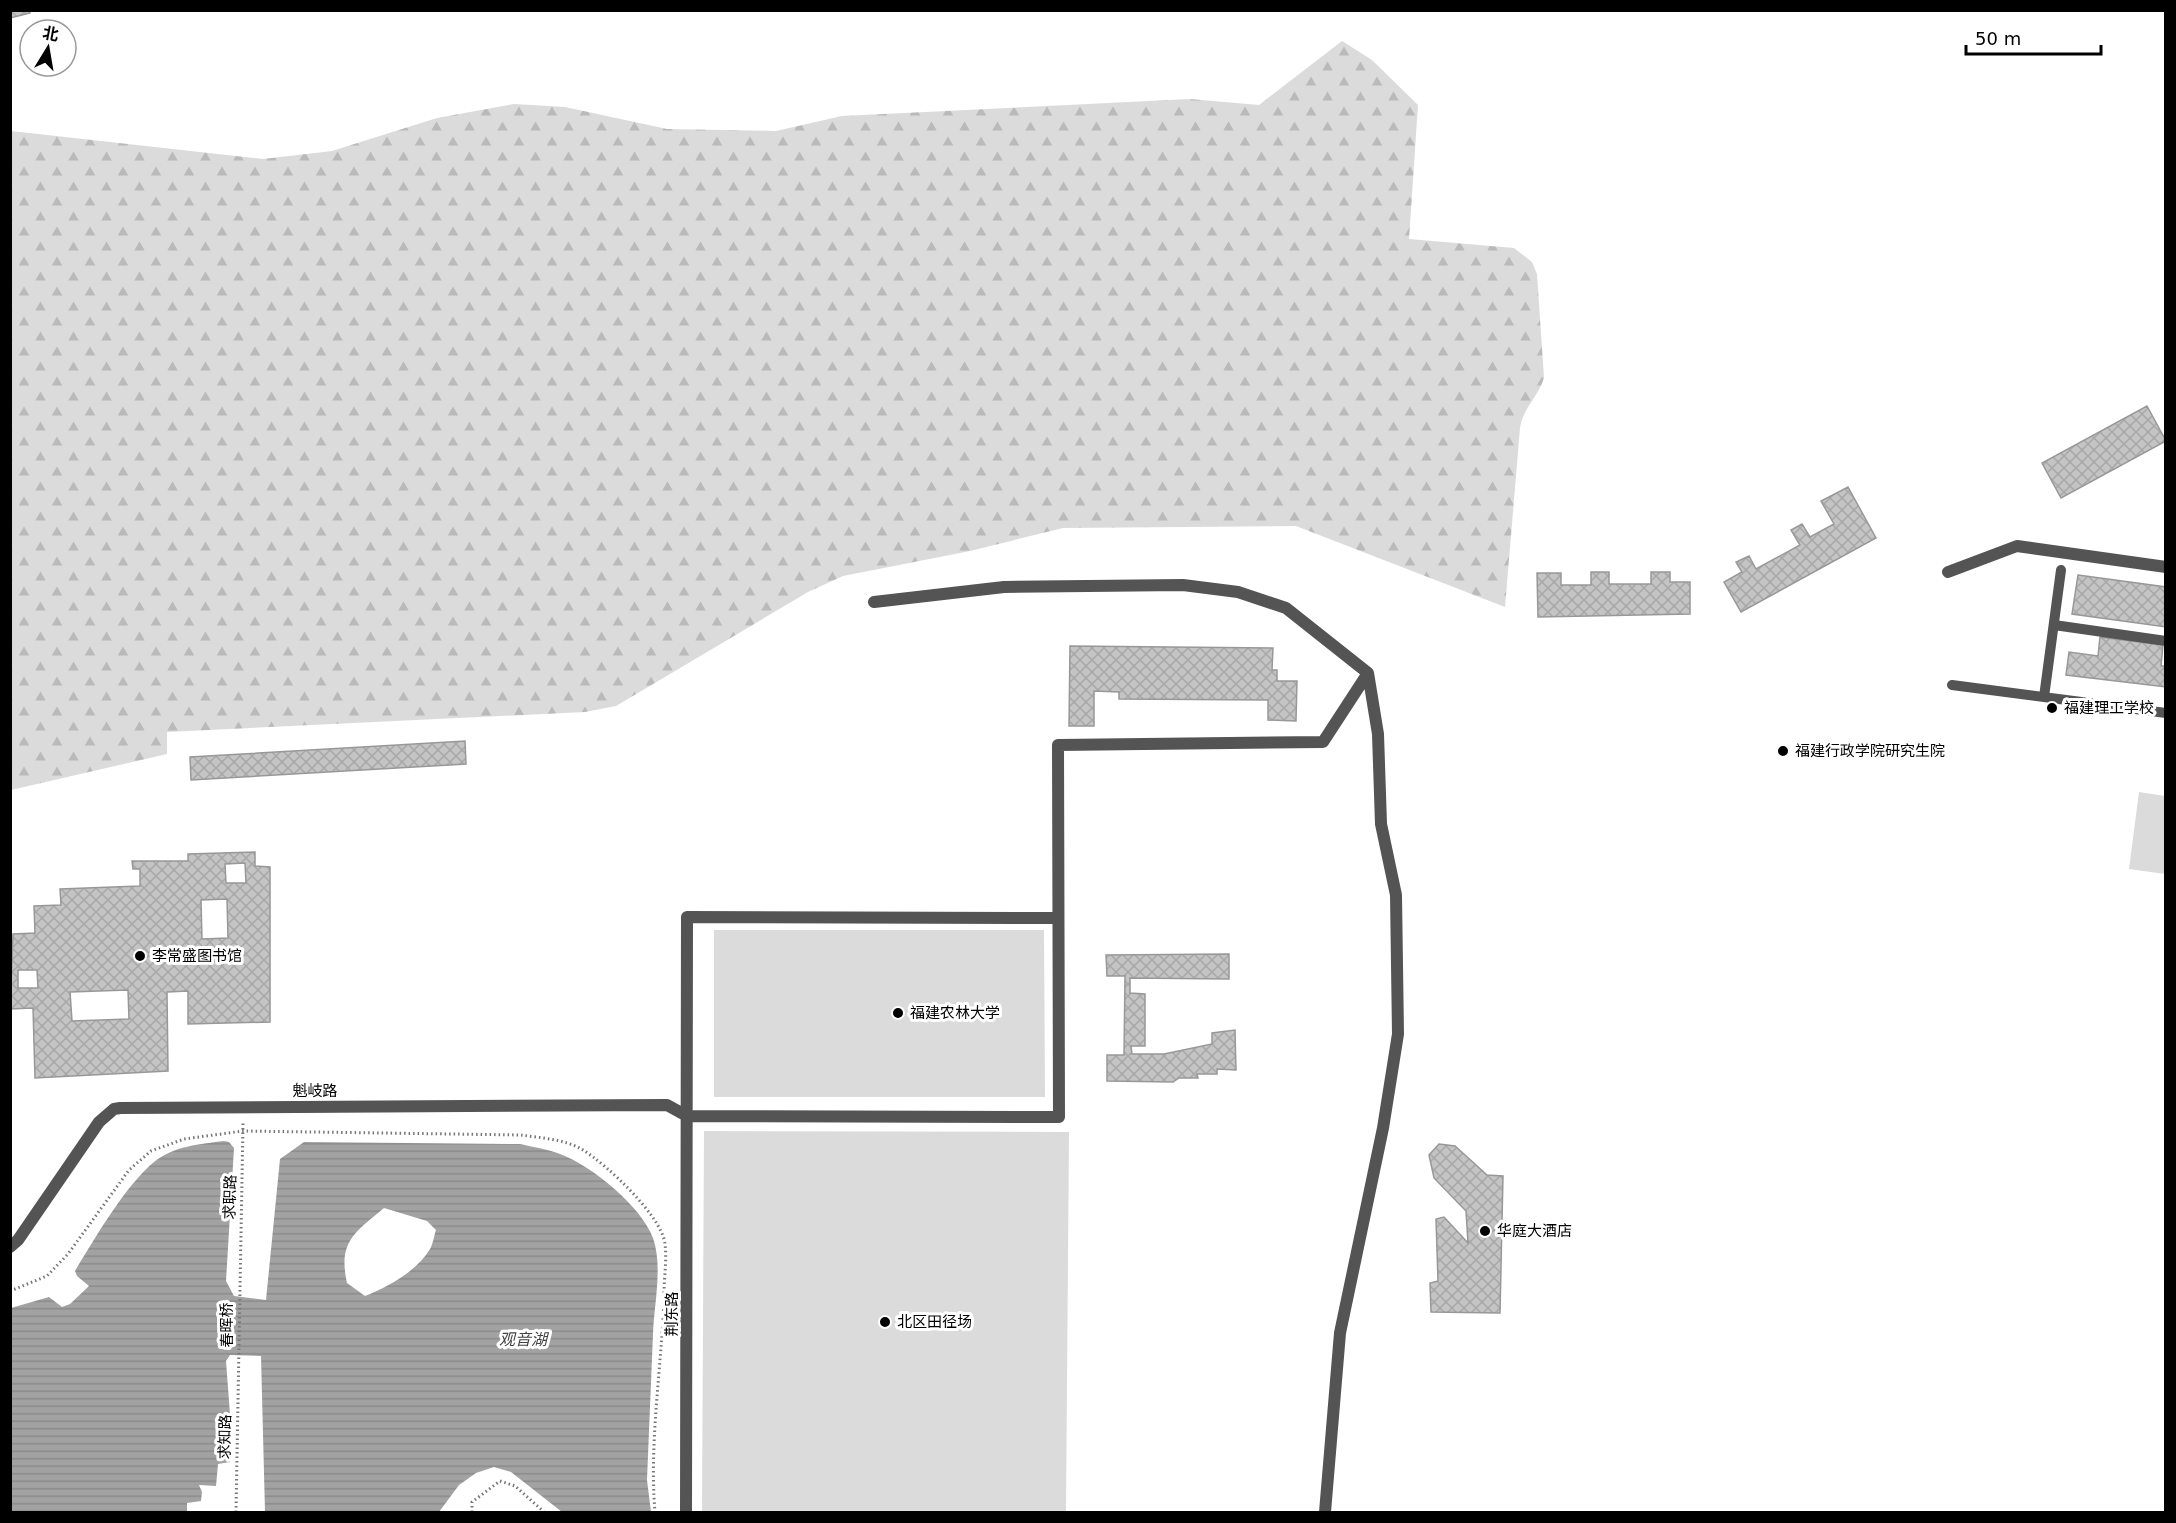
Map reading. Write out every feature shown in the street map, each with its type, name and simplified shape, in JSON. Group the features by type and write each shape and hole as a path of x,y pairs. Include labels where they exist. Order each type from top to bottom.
{"street":[{"path":"1948,572 2018,546 2166,567"},
{"path":"874,602 1004,587 1184,585 1238,592 1286,608 1368,673 1378,734 1381,824 1396,895 1398,1034 1383,1128 1340,1333 1325,1512"},
{"path":"1057,918 1058,745 1323,742 1368,673"},
{"name":"荆东路","path":"686,1512 687,917 1057,918"},
{"name":"魁岐路","path":"10,1246 18,1240 99,1122 114,1109 243,1106 667,1106 687,1116 1059,1118 1057,918"}],"lane":[{"path":"2044,697 2061,570"},
{"path":"2054,625 2166,641"},
{"path":"1952,685 2166,713"}],"path":[{"name":"求职路","path":"239,1290 243,1106"},
{"path":"10,1291 47,1276 68,1254 129,1170 152,1151 184,1139 243,1131 482,1134 539,1137 566,1143 582,1150 622,1182 650,1213 665,1242 663,1322 652,1477 655,1512"},
{"name":"春晖桥","path":"238,1361 239,1290"},
{"name":"求知路","path":"236,1512 238,1361"},
{"path":"472,1512 472,1502 500,1481 515,1486 544,1512"}],"green space":[{"path":"1342,41 1372,60 1418,105 1409,239 1514,248 1532,262 1537,274 1544,378 1524,414 1520,428 1505,607 1296,526 1063,528 970,551 843,576 808,592 616,706 585,712 167,732 167,754 11,790 11,131 263,159 332,151 437,118 514,104 565,107 667,129 776,131 842,116 1190,99 1259,105"},
{"path":"2139,792 2165,796 2165,874 2129,869"},
{"path":"714,930 1044,930 1045,1097 714,1097"},
{"name":"北区田径场","path":"704,1131 1069,1132 1066,1512 702,1512"}],"water":[{"name":"观音湖","path":"224,1141 229,1142 234,1148 226,1281 234,1296 266,1300 280,1159 304,1142 520,1144 572,1159 614,1188 647,1226 656,1249 657,1286 647,1480 651,1512 562,1512 511,1472 494,1467 476,1473 459,1485 439,1512 265,1512 261,1356 230,1355 226,1361 231,1428 230,1462 218,1464 216,1486 199,1485 202,1492 201,1501 187,1503 187,1511 201,1512 11,1512 11,1308 49,1297 62,1307 70,1304 89,1286 77,1276 75,1271 111,1213 143,1172 170,1152","holes":["384,1208 427,1221 436,1230 432,1245 410,1271 365,1296 347,1283 345,1269 347,1248 364,1224"]}],"building":[{"path":"10,10 29,10 30,13 10,18"},
{"path":"2147,406 2166,441 2061,498 2042,463"},
{"path":"1848,487 1876,538 1741,612 1724,582 1742,572 1736,562 1749,556 1756,569 1800,545 1791,530 1802,524 1810,537 1834,524 1821,501"},
{"path":"1591,572 1609,572 1609,584 1651,584 1651,572 1670,572 1670,582 1690,582 1690,614 1538,617 1537,573 1561,573 1561,585 1591,585"},
{"path":"2078,575 2166,587 2166,627 2072,614"},
{"path":"2100,637 2163,645 2161,666 2166,666 2166,687 2066,675 2069,652 2098,656"},
{"path":"1070,646 1273,648 1272,670 1277,670 1277,681 1297,681 1296,721 1268,720 1268,700 1119,699 1119,692 1094,691 1094,726 1069,726"},
{"path":"465,741 466,764 191,780 190,757"},
{"name":"李常盛图书馆","path":"255,852 255,866 270,867 270,1022 188,1024 188,991 167,992 168,1071 35,1078 33,1008 10,1009 13,934 35,933 34,906 61,905 60,889 140,886 140,869 133,869 132,861 188,861 188,854","holes":["245,863 246,883 226,883 225,864","227,899 228,938 202,939 201,900","18,970 37,970 38,988 18,988","128,990 129,1019 72,1021 70,992"]},
{"path":"1229,954 1229,979 1130,978 1130,993 1145,994 1145,1046 1131,1046 1132,1054 1164,1054 1212,1044 1212,1033 1235,1030 1236,1070 1217,1069 1217,1074 1197,1074 1198,1078 1179,1078 1173,1082 1107,1081 1107,1055 1124,1055 1125,976 1107,976 1106,955"},
{"name":"华庭大酒店","path":"1439,1144 1455,1146 1487,1175 1503,1176 1500,1313 1431,1312 1430,1283 1438,1281 1436,1219 1444,1217 1468,1243 1466,1211 1434,1178 1429,1155"}],"place":[{"name":"福建理工学校","path":"2052,708"},
{"name":"福建行政学院研究生院","path":"1783,751"},
{"name":"李常盛图书馆","path":"140,956"},
{"name":"福建农林大学","path":"898,1013"},
{"name":"华庭大酒店","path":"1485,1231"},
{"name":"北区田径场","path":"885,1322"}]}
